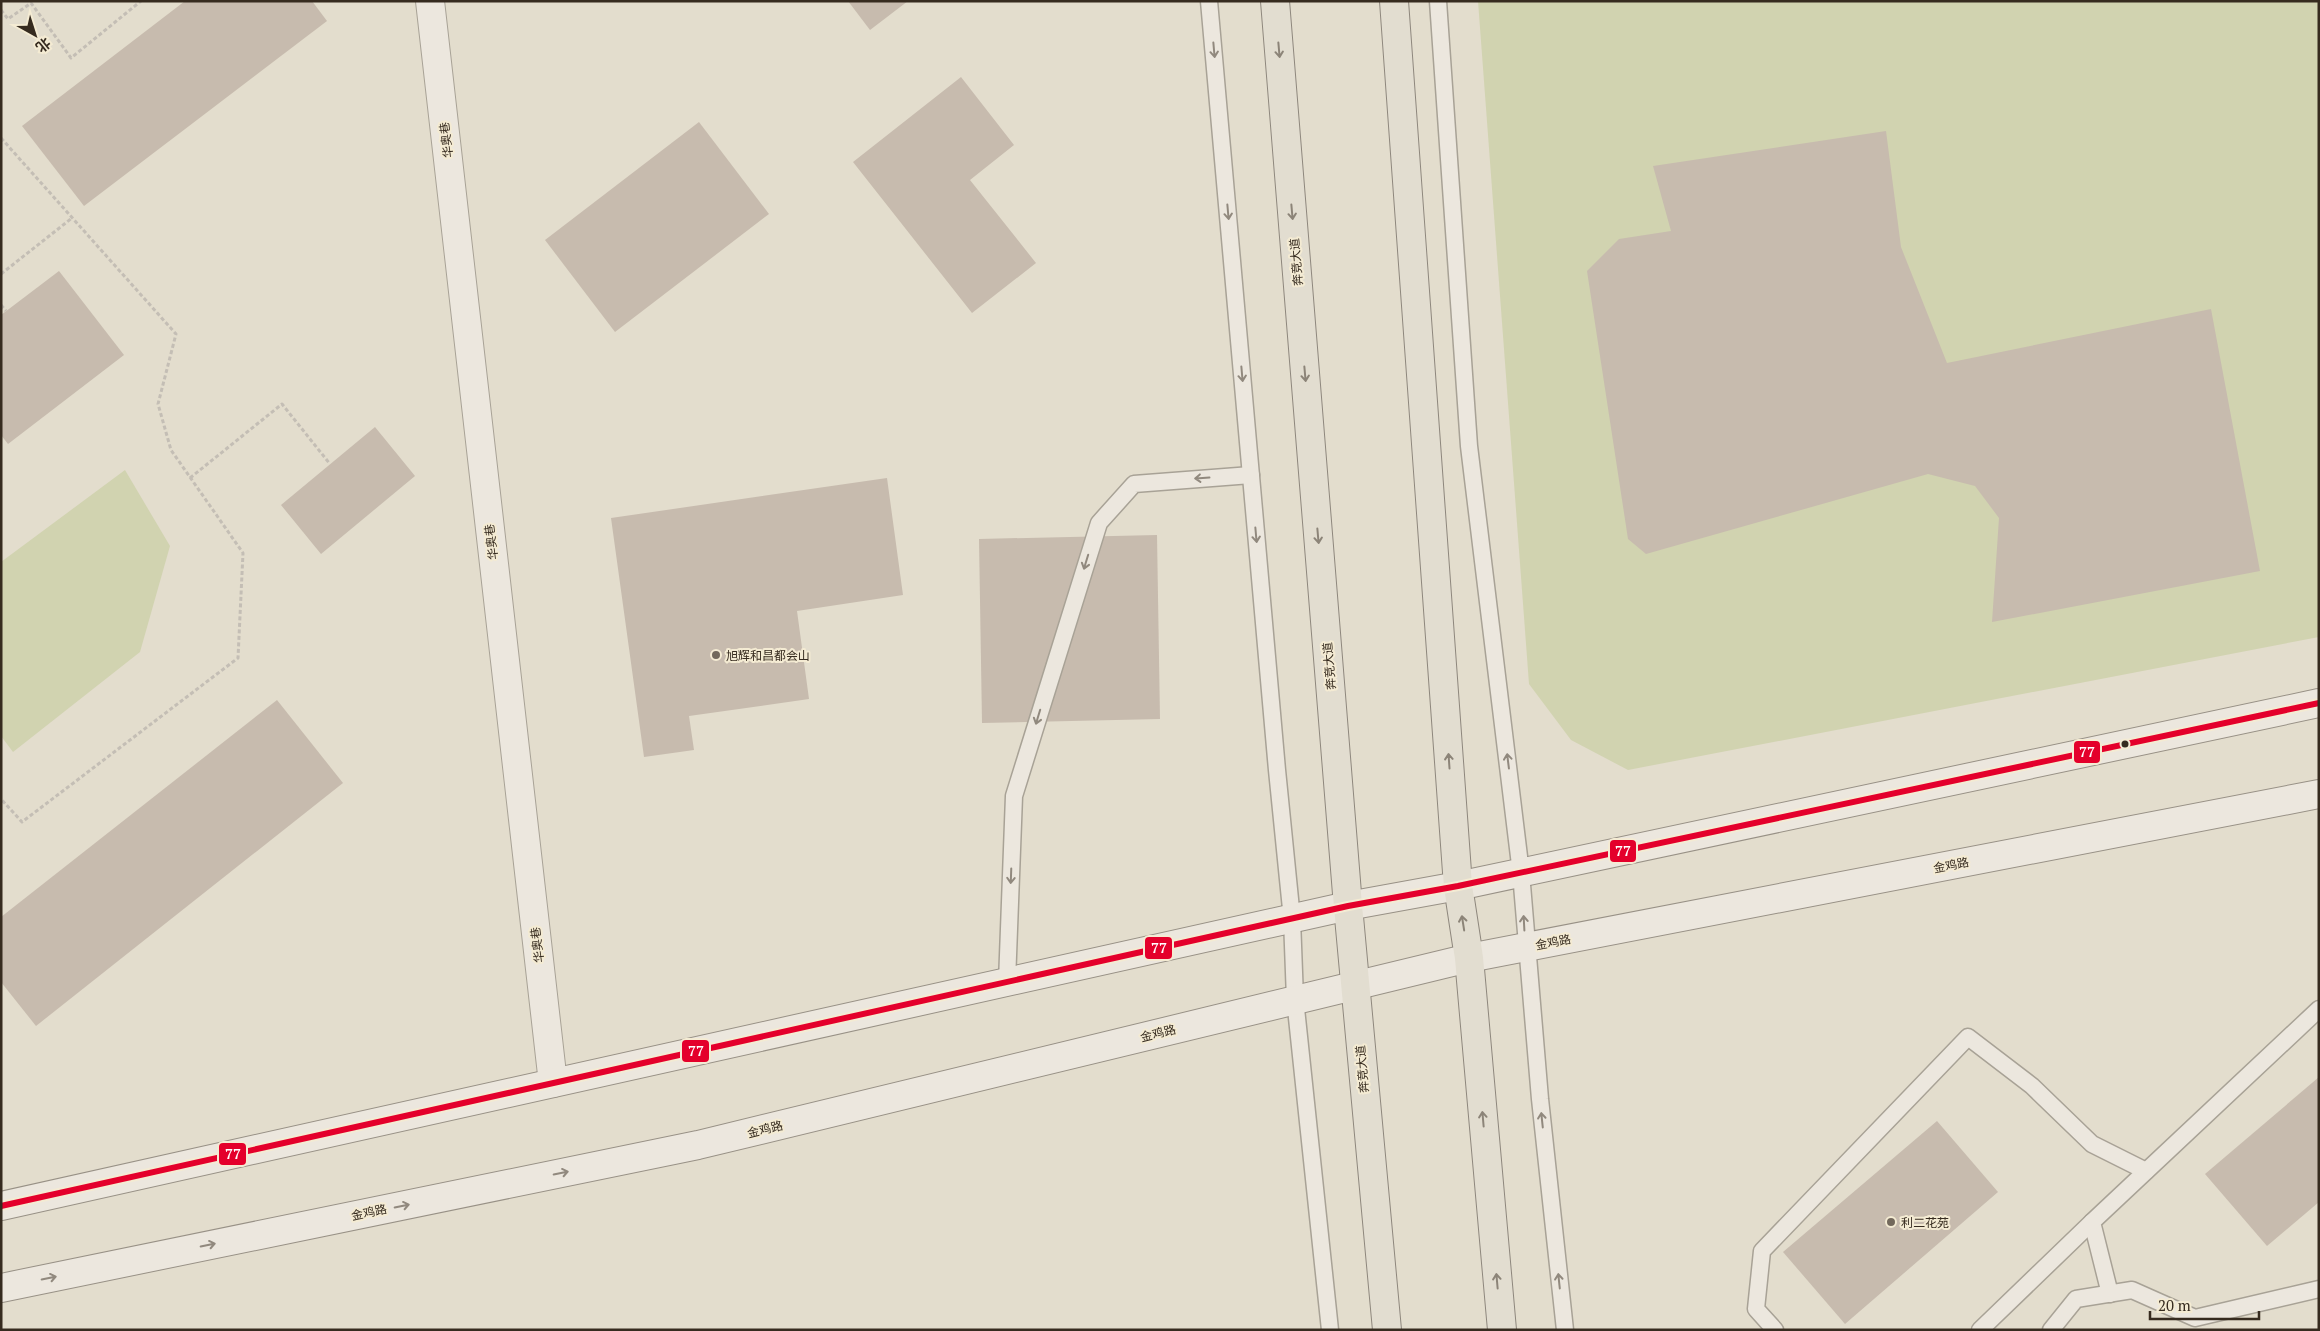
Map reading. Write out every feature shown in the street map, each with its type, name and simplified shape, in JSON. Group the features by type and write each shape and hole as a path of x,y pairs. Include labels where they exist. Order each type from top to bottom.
{"main road":[{"name":"华奥巷","path":"430,1 553,1083"},
{"name":"奔竞大道","path":"1276,1 1348,906 1387,1330"},
{"path":"1394,1 1458,886 1469,958 1502,1330"},
{"path":"1,1206 1348,906 1521,873 2319,703"},
{"name":"金鸡路","path":"1,1288 698,1145 1469,958 2319,794"}],"lane":[{"path":"1210,1 1277,770 1292,919 1295,1000 1330,1330"},
{"path":"1438,1 1469,446 1521,873 1526,948 1564,1330"},
{"path":"1007,982 1014,796 1098,523 1134,484 1251,475"},
{"path":"1980,1330 2319,1009"},
{"path":"1775,1330 1756,1309 1762,1251 1968,1037 2032,1086 2092,1144 2146,1171"},
{"path":"2092,1222 2110,1294"},
{"path":"2051,1330 2076,1299 2132,1290 2196,1318 2319,1289"}],"path":[{"path":"1,10 8,19 31,3 71,58 142,1"},
{"path":"1,138 176,334 158,404 171,450 243,554 238,658 22,822 1,799"},
{"path":"1,274 72,218"},
{"path":"1,305 6,311"},
{"path":"190,478 282,404 330,464"}],"green space":[{"path":"1478,1 2319,1 2319,637 1628,770 1571,740 1529,684"},
{"path":"125,470 170,546 140,652 13,752 1,736 1,562"}],"building":[{"path":"185,1 312,1 327,21 84,206 22,126"},
{"path":"848,1 908,1 870,30"},
{"path":"961,77 1014,145 970,180 1036,263 972,313 853,162"},
{"path":"699,122 769,214 615,332 545,240"},
{"path":"1886,131 1901,247 1947,363 2211,309 2260,571 1992,622 1999,518 1975,486 1928,474 1646,554 1628,539 1587,271 1619,239 1671,231 1653,166"},
{"path":"59,271 124,355 8,444 1,435 1,315"},
{"path":"375,427 415,476 321,554 281,505"},
{"name":"旭辉和昌都会山","path":"887,478 903,595 797,611 809,699 689,716 694,750 644,757 611,518"},
{"path":"1157,535 1160,719 982,723 979,539"},
{"path":"277,700 343,783 36,1026 1,982 1,917"},
{"path":"2319,1077 2319,1202 2267,1246 2205,1174"},
{"name":"利二花苑","path":"1937,1121 1998,1192 1845,1324 1783,1252"}],"transit line":[{"name":"77","path":"1,1206 1348,906 1458,886 2319,703"}],"place":[{"name":"旭辉和昌都会山","path":"716,655"},
{"name":"利二花苑","path":"1891,1222"}]}
